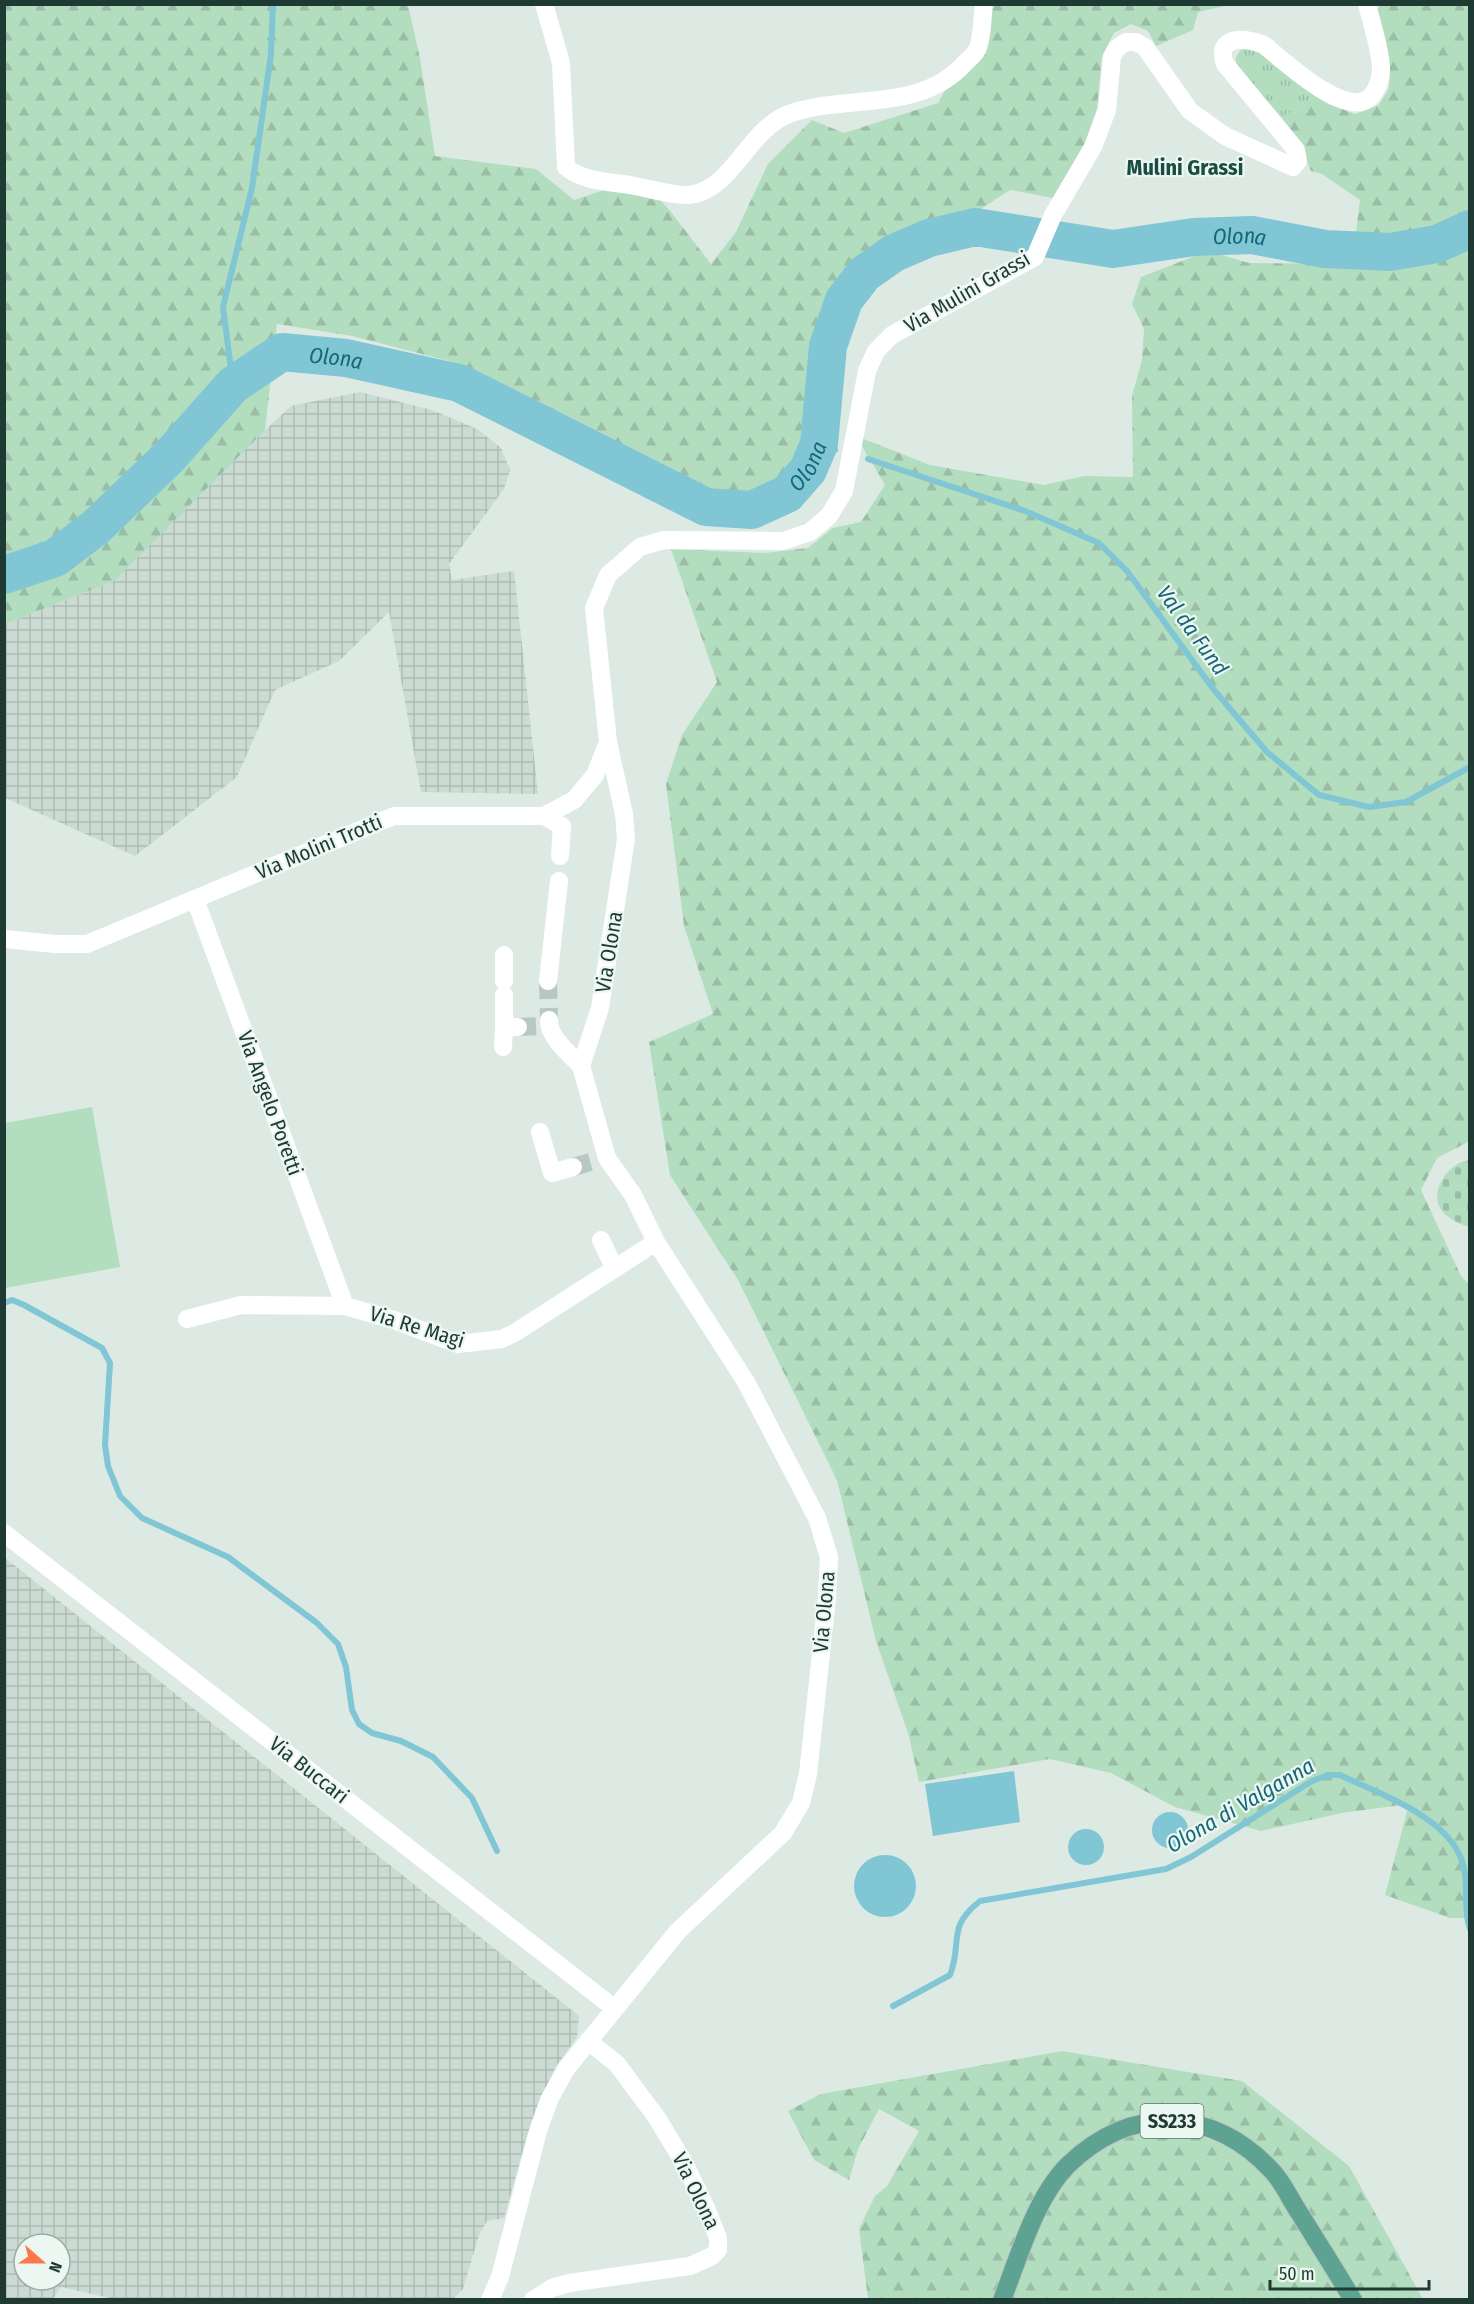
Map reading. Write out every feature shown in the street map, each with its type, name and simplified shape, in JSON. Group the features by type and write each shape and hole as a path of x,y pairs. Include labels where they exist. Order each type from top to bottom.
{"main road":[{"name":"SS233","path":"1002,2300 1039,2207 1068,2166 1102,2139 1138,2122 1180,2121 1211,2128 1240,2141 1274,2173 1353,2300"}],"street":[{"path":"544,4 561,63 566,167 573,173 610,182 687,195 709,190 761,133 787,115 803,110 892,100 932,88 956,74 977,50 984,4"},
{"name":"Via Mulini Grassi","path":"608,742 594,608 608,575 640,547 664,540 783,541 810,532 829,516 844,491 867,371 876,351 891,335 1035,257 1053,215 1094,147 1107,110 1112,57 1117,48 1126,42 1136,42 1145,47 1190,111 1225,136 1293,167 1298,160 1296,150 1225,64 1224,48 1228,42 1239,38 1264,45 1331,96 1356,104 1371,97 1379,84 1381,68 1367,4"},
{"name":"Via Molini Trotti","path":"4,939 55,944 87,944 394,816 544,816 574,800 595,775 608,742"},
{"name":"Via Olona","path":"490,2300 500,2277 538,2131 549,2100 566,2069 678,1931 783,1833 801,1803 808,1774 829,1557 817,1518 746,1382 656,1242 633,1195 599,1160 581,1066 600,1008 626,839 624,814 608,742"},
{"path":"544,816 561,826 561,856"},
{"path":"548,981 559,881"},
{"name":"Via Angelo Poretti","path":"195,899 345,1306"},
{"path":"504,955 504,988 511,1027 504,1047"},
{"path":"547,1024 581,1066"},
{"path":"540,1132 552,1173 573,1167"},
{"path":"602,1240 614,1267"},
{"name":"Via Re Magi","path":"188,1319 241,1305 345,1306 394,1320 458,1344 480,1344 502,1340 516,1332 656,1242"},
{"name":"Via Buccari","path":"4,1533 614,2008"},
{"name":"Via Olona","path":"533,2300 552,2288 569,2283 690,2266 712,2256 718,2250 718,2238 706,2208 683,2161 657,2118 617,2064 588,2041"}],"shaded area":[{"path":"360,392 432,410 477,429 501,448 510,470 504,489 449,564 452,580 514,571 538,794 421,792 389,612 339,661 275,690 237,777 135,856 5,798 5,624 114,581 233,460 291,406"},
{"path":"4,1557 579,2016 577,2037 555,2068 527,2136 504,2218 487,2221 479,2235 463,2289 453,2299 118,2300 72,2290 72,2232 12,2232 12,2292 58,2292 53,2299 5,2299"}],"green space":[{"path":"5,5 408,5 420,58 435,156 536,169 574,200 640,178 671,212 711,264 736,232 768,164 812,120 844,133 938,103 988,12 989,5 1229,5 1198,12 1193,30 1156,46 1148,31 1131,24 1114,33 1102,56 1097,108 1085,143 1053,198 1010,190 962,221 923,228 885,244 854,266 833,295 814,353 805,438 795,466 777,486 747,498 708,496 453,362 352,336 277,324 265,430 114,581 5,624"},
{"path":"1381,5 1469,5 1470,1141 1437,1158 1421,1190 1461,1276 1469,1284 1469,1918 1450,1918 1385,1895 1409,1804 1342,1813 1261,1831 1175,1807 1111,1773 1050,1759 919,1782 909,1736 876,1641 837,1480 738,1280 670,1175 649,1042 713,1014 684,926 666,784 682,735 717,682 671,549 765,553 808,548 833,528 861,522 885,485 856,436 930,465 1044,485 1084,476 1133,477 1132,396 1142,360 1144,329 1132,304 1141,277 1200,254 1215,253 1249,263 1352,264 1360,200 1322,174 1311,171 1298,141 1282,118 1315,96 1328,104 1355,114 1379,105 1389,88 1390,67 1377,9"},
{"path":"1247,47 1259,51 1315,96 1282,118 1255,91 1238,68 1236,57"},
{"path":"92,1107 120,1267 5,1288 5,1123"},
{"path":"1470,1160 1469,1227 1448,1217 1439,1206 1437,1198 1440,1183 1449,1170"},
{"path":"1062,2051 1242,2081 1349,2166 1423,2299 868,2299 859,2229 875,2196 887,2186 919,2131 879,2109 858,2149 849,2180 814,2160 788,2111 821,2094"}],"water":[{"path":"1014,1771 1020,1822 933,1836 925,1784"},
{"path":"1170,1812 1182,1818 1188,1830 1182,1842 1170,1848 1158,1842 1152,1830 1158,1818"},
{"path":"1086,1829 1098,1835 1104,1847 1098,1859 1086,1865 1074,1859 1068,1847 1074,1835"},
{"path":"879,1855 891,1855 907,1864 914,1874 916,1886 914,1898 907,1908 891,1917 879,1917 868,1912 859,1903 854,1892 854,1880 859,1869 868,1860"}],"waterway":[{"path":"233,385 223,307 252,188 271,54 273,4"},
{"name":"Olona","path":"4,575 55,558 96,527 169,457 233,385 282,352 346,358 459,383 706,507 752,510 787,494 808,470 819,444 828,346 844,300 864,274 894,253 929,238 975,227 1113,249 1194,237 1252,235 1325,249 1390,252 1437,244 1470,229"},
{"path":"819,444 835,450"},
{"name":"Val da Fund","path":"868,459 1025,511 1099,543 1127,571 1214,690 1267,752 1319,795 1369,807 1406,802 1470,767"},
{"name":"Olona di Valganna","path":"4,1303 12,1300 24,1305 102,1348 110,1363 105,1445 108,1466 120,1496 142,1518 228,1557 317,1623 338,1644 346,1667 352,1710 359,1724 372,1733 401,1741 433,1757 472,1798 497,1851"},
{"name":"Olona di Valganna","path":"893,2006 950,1975 959,1927 969,1911 980,1901 1166,1869 1191,1857 1312,1781 1328,1775 1340,1775 1392,1799 1410,1808 1442,1831 1454,1845 1462,1861 1466,1886 1466,1912 1470,1929"}],"tunnel":[{"path":"548,981 549,1020"},
{"path":"518,1027 544,1026"},
{"path":"573,1167 591,1162"}],"district":[{"name":"Mulini Grassi","path":"1185,167"}]}
